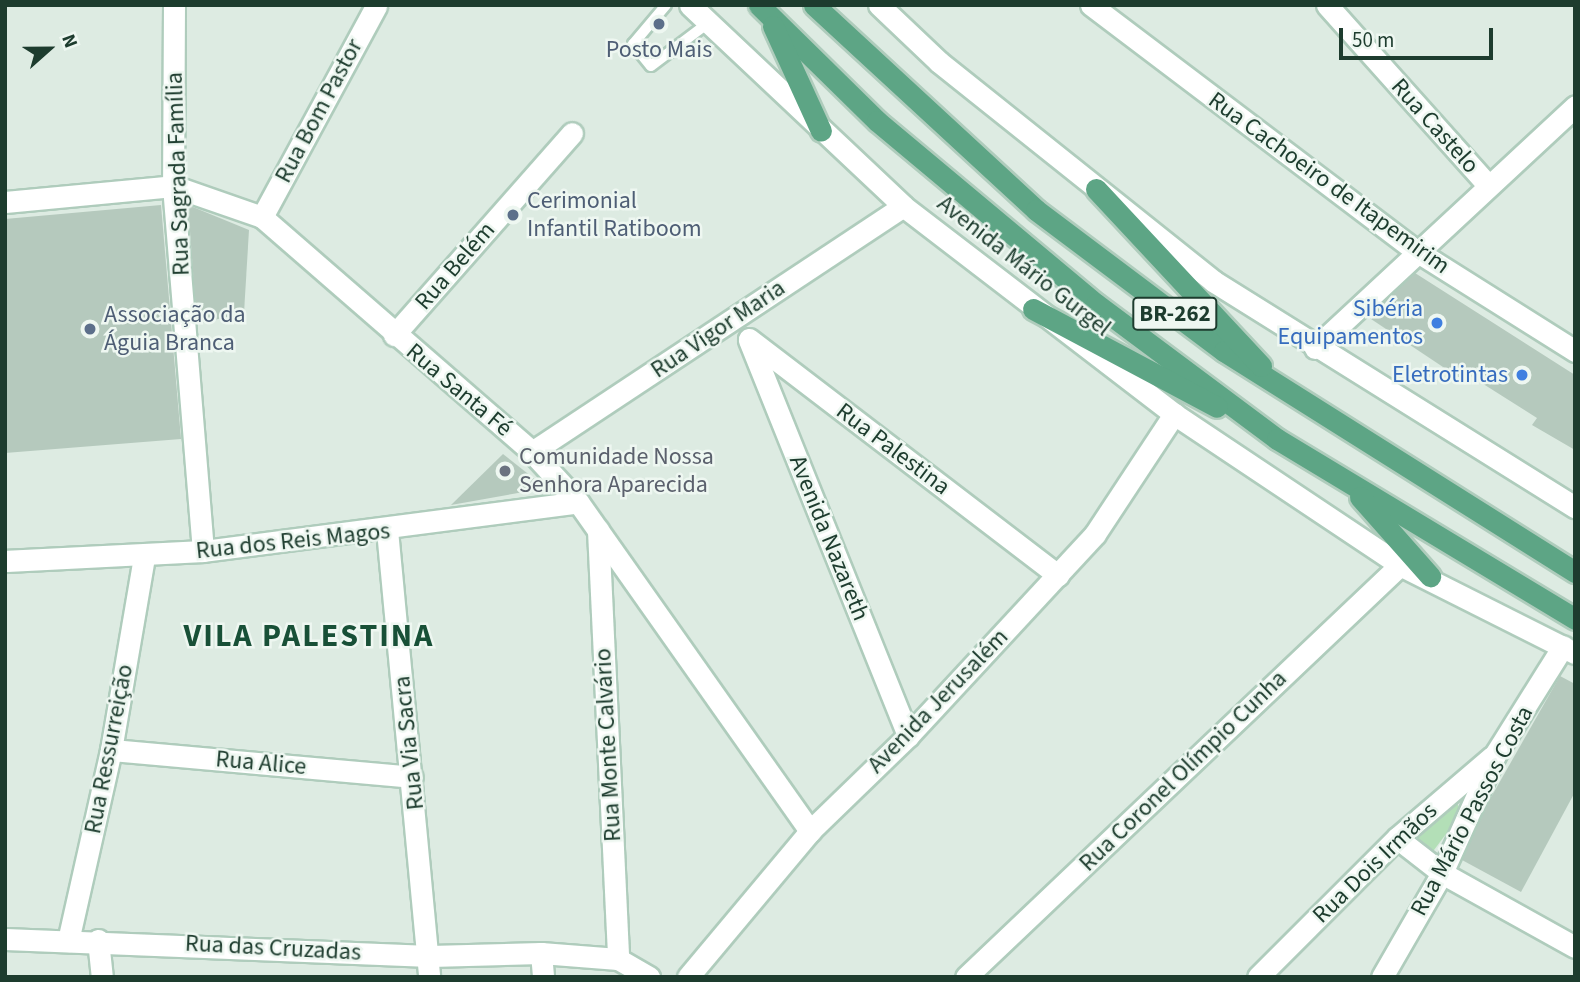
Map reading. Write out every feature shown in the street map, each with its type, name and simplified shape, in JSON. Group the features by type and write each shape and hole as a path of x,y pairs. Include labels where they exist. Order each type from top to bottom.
{"main road":[{"name":"BR-262","path":"814,5 1036,210 1289,396 1575,572"},
{"path":"763,10 821,131"},
{"name":"Avenida Mário Gurgel","path":"763,10 898,139 1096,304 1277,439 1575,619"},
{"path":"1096,189 1289,396"},
{"path":"1033,309 1277,439"},
{"path":"1344,480 1430,576"}],"street":[{"name":"Rua Sagrada Família","path":"174,5 173,186 203,551"},
{"name":"Avenida Mário Gurgel","path":"690,5 903,206 1033,309 1174,414 1400,565 1430,576 1569,649"},
{"name":"BR-262","path":"879,5 1096,189 1213,281 1315,348 1575,508"},
{"name":"Rua Cachoeiro de Itapemirim","path":"1091,5 1418,252 1575,351"},
{"name":"Rua Castelo","path":"1327,5 1486,183"},
{"name":"Rua Bom Pastor","path":"262,217 376,6"},
{"path":"1315,348 1418,252 1486,183 1575,106"},
{"name":"Rua Belém","path":"394,335 572,133"},
{"name":"Rua Santa Fé","path":"5,202 173,186 262,217 394,335 533,452 578,502 810,831"},
{"name":"Rua Vigor Maria","path":"533,452 903,206"},
{"name":"Rua Palestina","path":"729,322 1058,575"},
{"name":"Avenida Nazareth","path":"749,340 908,736"},
{"name":"Avenida Jerusalém","path":"688,977 810,831 908,736 1095,534 1174,414"},
{"name":"Rua dos Reis Magos","path":"5,561 203,551 387,530 578,502"},
{"name":"Rua Via Sacra","path":"387,530 429,966"},
{"name":"Rua Monte Calvário","path":"598,530 618,959"},
{"name":"Rua Ressurreição","path":"68,940 111,750 144,556"},
{"name":"Rua Coronel Olímpio Cunha","path":"966,977 1400,565"},
{"name":"Rua Mário Passos Costa","path":"1382,977 1442,873 1496,753 1569,649"},
{"name":"Rua Alice","path":"111,750 412,776"},
{"name":"Rua Dois Irmãos","path":"1258,977 1397,838 1496,753"},
{"path":"1397,838 1442,873 1575,947"},
{"name":"Rua das Cruzadas","path":"5,939 98,940 429,966 541,953 618,959 649,977"},
{"path":"98,940 102,977"},
{"path":"541,953 543,977"}],"lane":[{"path":"666,5 633,44 651,66 708,23"}],"green space":[{"path":"1456,799 1461,814 1431,854 1424,853 1410,833"}],"building":[{"name":"Associação da Águia Branca","path":"161,205 181,439 5,453 5,219"},
{"path":"188,205 249,230 244,313 197,324"},
{"path":"1415,273 1575,375 1575,450 1532,425 1537,418 1469,375 1464,381 1368,317"},
{"name":"Comunidade Nossa Senhora Aparecida","path":"503,454 546,488 451,505"},
{"path":"1560,676 1575,684 1575,792 1521,892 1462,860 1490,799"}],"place":[{"name":"Posto Mais","path":"659,24"},
{"name":"Cerimonial Infantil Ratiboom","path":"513,215"},
{"name":"Sibéria Equipamentos","path":"1437,323"},
{"name":"Associação da Águia Branca","path":"90,329"},
{"name":"Eletrotintas","path":"1522,375"},
{"name":"Comunidade Nossa Senhora Aparecida","path":"505,471"}],"district":[{"name":"VILA PALESTINA","path":"309,636"}]}
